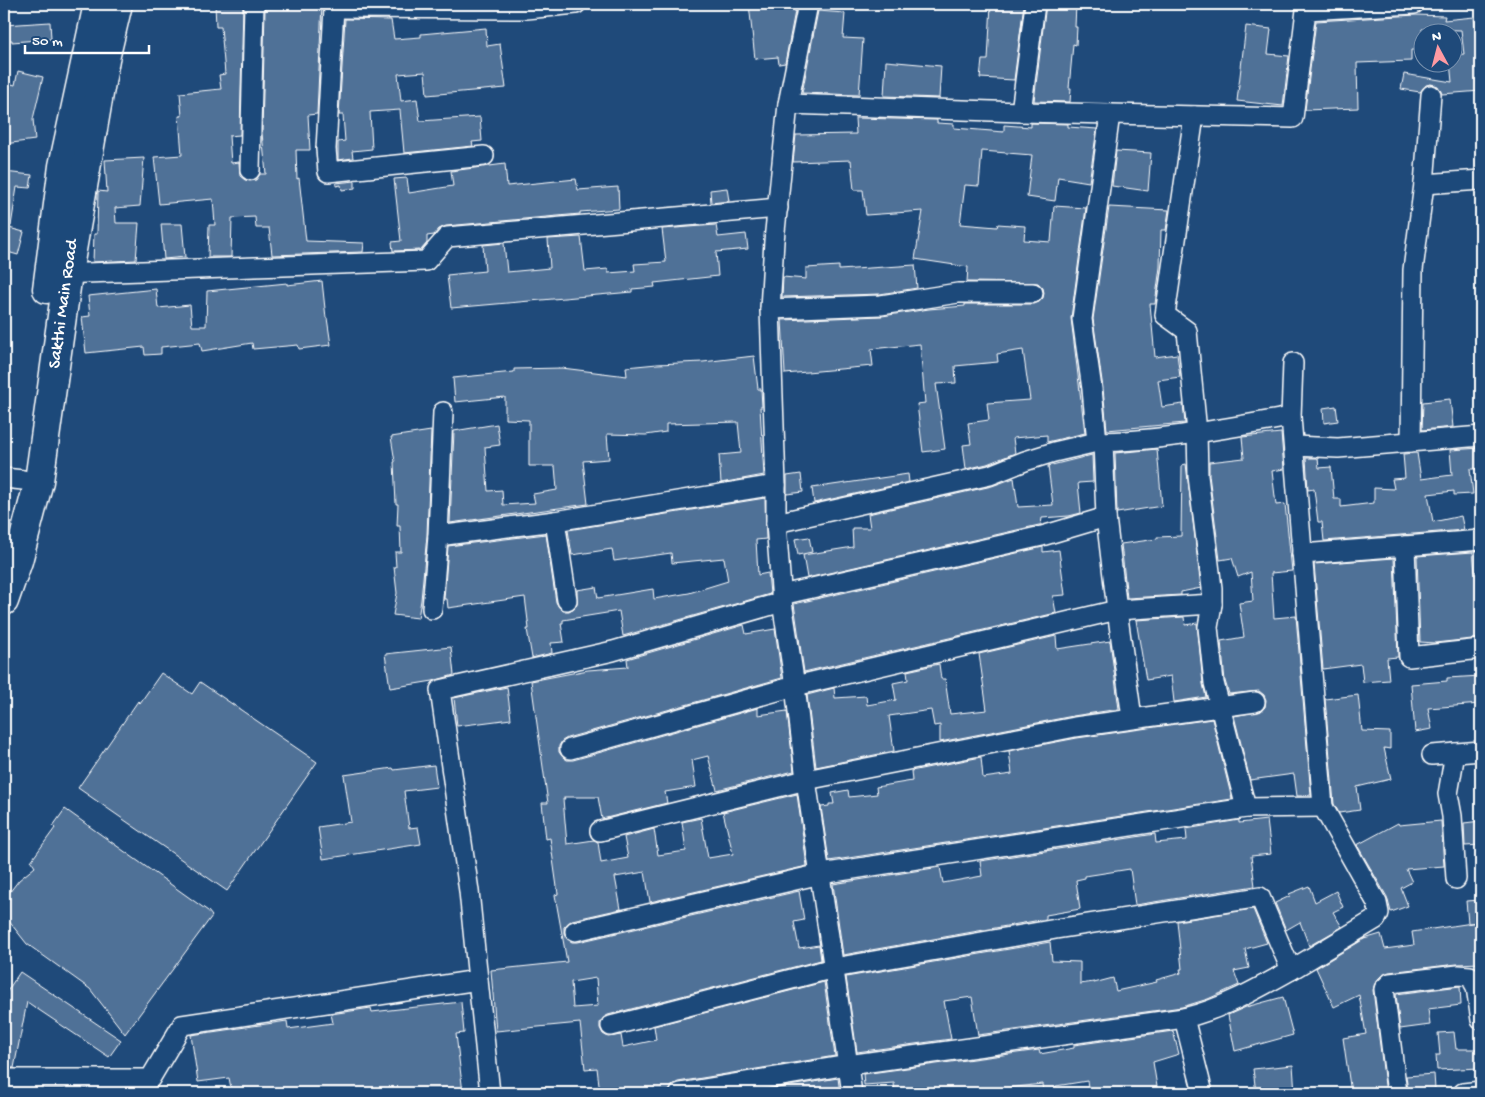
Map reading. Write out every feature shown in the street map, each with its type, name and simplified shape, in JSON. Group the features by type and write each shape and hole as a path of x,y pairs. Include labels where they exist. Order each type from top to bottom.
{"highway":[{"path":"4,549 13,479 58,274 63,166 98,4"},
{"name":"Sakthi Main Road","path":"4,601 18,561 39,481 58,274 118,4"}],"street":[{"path":"250,170 254,4"},
{"path":"484,156 328,172 326,149 334,6 526,9 576,4"},
{"path":"808,4 788,104 774,241 770,308 776,522 782,599 806,780 852,1093"},
{"path":"1021,112 1035,4"},
{"path":"788,104 1021,112 1293,118 1306,10 1414,4"},
{"path":"1411,442 1413,270 1424,184 1431,95"},
{"path":"1110,114 1082,319 1100,442 1106,517 1132,718"},
{"path":"1194,116 1165,315 1187,331 1197,432 1198,476 1212,588 1212,604 1208,627 1214,683 1246,808"},
{"path":"1424,184 1481,180"},
{"path":"58,274 426,261 447,237 778,208"},
{"path":"770,308 880,304 958,293 1034,293"},
{"path":"680,1093 848,1065 1184,1018 1205,1013 1291,970 1376,919 1379,913 1377,904 1323,807 1291,417 1293,363"},
{"path":"432,610 438,536 443,412"},
{"path":"776,522 990,475 1044,455 1100,442 1129,441 1291,417"},
{"path":"1294,446 1338,448 1481,436"},
{"path":"438,536 555,521 776,485"},
{"path":"490,1093 469,891 440,690 613,651 782,599 1042,536 1106,517"},
{"path":"555,521 567,600"},
{"path":"1302,554 1481,540"},
{"path":"1405,546 1409,657 1481,649"},
{"path":"570,749 795,686 1117,610 1212,604"},
{"path":"600,831 806,780 1075,727 1254,702"},
{"path":"1432,755 1481,751"},
{"path":"1455,753 1448,794 1452,816 1456,879"},
{"path":"575,931 821,874 1246,808 1323,807"},
{"path":"611,1026 834,968 1056,929 1260,897 1291,970"},
{"path":"1397,1093 1384,988 1390,983 1458,975 1470,976 1476,986 1481,1020"},
{"path":"4,1079 38,1086 152,1086 182,1025 478,980"},
{"path":"1184,1018 1203,1093"},
{"path":"1463,1093 1481,1091"}],"building":[{"path":"215,4 243,4 240,135 229,136 231,163 239,162 240,176 250,181 256,180 260,174 266,174 262,133 265,9 289,7 289,5 299,4 322,4 317,114 308,115 310,150 296,150 297,179 299,178 306,241 364,243 363,252 272,255 269,228 256,228 255,217 232,218 231,257 208,257 209,225 215,225 213,199 159,204 154,157 182,155 179,116 182,116 180,93 221,89 219,75 225,74 221,27 216,27"},
{"path":"749,4 778,4 778,7 796,6 785,63 779,64 778,57 755,59"},
{"path":"991,4 1024,4 1014,80 980,78 982,60 988,60"},
{"path":"1046,4 1076,4 1076,45 1073,44 1069,88 1071,88 1070,102 1034,101"},
{"path":"818,11 845,13 843,38 863,39 859,95 802,93"},
{"path":"1416,15 1445,16 1444,20 1474,17 1478,53 1481,53 1481,91 1442,94 1438,86 1431,84 1426,85 1420,92 1401,89 1404,74 1452,82 1451,72 1462,72 1462,54 1464,54 1462,22 1412,22 1411,61 1357,63 1358,108 1305,110 1316,21"},
{"path":"345,19 391,20 394,39 421,37 421,34 486,28 487,46 500,44 506,88 427,95 425,72 398,74 401,101 417,99 420,121 480,117 482,141 472,142 473,146 404,153 400,110 370,112 372,149 352,151 353,158 338,160 338,142 345,141 343,115 339,115"},
{"path":"50,22 51,39 12,42 12,40 4,40 4,25"},
{"path":"1246,26 1271,29 1268,54 1289,56 1283,106 1237,101"},
{"path":"886,61 941,66 939,98 884,96"},
{"path":"18,71 43,77 33,119 35,140 4,144 4,82 15,85"},
{"path":"855,118 937,120 937,123 954,124 954,128 1004,132 1004,125 1031,127 1031,123 1068,124 1068,127 1097,129 1089,182 1058,177 1055,201 1027,197 1032,155 982,151 979,186 965,185 960,224 997,227 998,224 1025,226 1024,240 1051,242 1054,206 1086,208 1071,318 1085,433 1047,442 1047,435 1013,438 1015,453 987,464 966,469 963,445 971,444 968,423 989,420 987,403 1030,400 1023,350 997,354 998,362 955,366 956,383 936,384 945,449 923,452 917,404 925,403 920,344 871,349 873,366 785,374 782,320 882,316 965,306 965,304 1033,304 1043,298 1043,288 1038,283 967,282 968,267 915,259 923,211 866,215 863,190 854,190 851,160 793,162 796,135 856,134"},
{"path":"1116,151 1151,153 1148,191 1112,186"},
{"path":"144,158 140,206 115,208 116,223 139,223 136,260 93,262 94,234 97,234 98,191 107,192 105,160"},
{"path":"505,164 507,186 576,179 578,190 618,187 619,209 446,226 439,229 434,235 427,236 427,243 421,250 393,251 392,242 401,241 394,179 407,178 409,193 453,186 451,171"},
{"path":"4,172 32,175 30,188 17,187 11,226 4,225"},
{"path":"355,181 355,188 342,190 341,185 336,186 336,183"},
{"path":"727,188 729,201 711,203 710,190"},
{"path":"1109,207 1169,210 1166,230 1161,230 1160,267 1155,304 1150,304 1155,357 1177,354 1180,377 1158,380 1162,407 1183,404 1185,423 1107,430 1093,319"},
{"path":"161,224 182,224 185,257 164,259"},
{"path":"716,225 718,237 746,234 748,249 716,252 718,276 654,283 655,287 632,289 632,292 451,308 447,275 485,271 483,245 504,243 507,272 550,268 548,239 581,237 585,271 608,269 608,273 635,271 634,264 666,262 662,229"},
{"path":"9,228 24,232 18,255 4,251"},
{"path":"915,265 917,288 880,294 782,297 783,277 806,279 806,268 839,266 839,270"},
{"path":"322,281 331,345 299,349 298,345 253,349 252,343 202,351 200,343 161,347 161,354 145,355 144,347 86,353 82,317 90,316 88,296 156,289 158,308 190,305 192,326 206,326 207,291"},
{"path":"754,356 758,389 761,389 762,407 760,407 764,475 721,483 719,455 741,453 738,422 666,424 666,432 646,435 607,434 609,459 583,461 588,504 450,523 454,431 497,424 500,445 485,447 488,491 502,490 503,505 535,503 533,494 557,490 555,466 529,466 529,420 505,419 505,397 455,402 453,378 514,372 514,369 562,368 627,376 626,367 703,362"},
{"path":"1450,399 1453,427 1422,430 1423,402"},
{"path":"1336,406 1338,421 1324,423 1323,408"},
{"path":"431,431 427,535 418,618 393,615 397,593 394,567 396,567 395,552 401,552 400,526 397,526 398,504 396,504 395,462 391,437"},
{"path":"1281,433 1284,469 1272,471 1276,505 1285,504 1292,571 1271,573 1274,618 1296,616 1311,795 1303,796 1297,796 1294,774 1250,780 1234,716 1261,711 1265,707 1266,700 1259,691 1229,694 1225,681 1221,641 1244,637 1239,603 1253,601 1251,572 1238,577 1232,558 1220,560 1209,475 1209,462 1244,458 1242,437"},
{"path":"1481,448 1481,469 1470,469 1473,494 1454,495 1454,491 1428,494 1433,522 1461,516 1464,530 1324,541 1322,522 1318,522 1314,489 1308,490 1306,458 1318,458 1319,468 1331,467 1334,499 1341,499 1341,507 1374,503 1374,488 1394,489 1392,479 1405,478 1403,454 1417,453 1421,479 1452,475 1450,450"},
{"path":"1157,449 1162,506 1117,513 1115,453"},
{"path":"1092,455 1093,482 1078,483 1081,513 1042,518 1041,525 807,578 803,555 853,547 852,528 870,528 868,514 992,486 1014,478 1018,507 1053,505 1048,466"},
{"path":"1186,464 1201,588 1181,592 1181,595 1127,598 1121,544 1157,539 1157,537 1181,536 1182,465"},
{"path":"801,474 803,492 787,494 787,476"},
{"path":"908,474 909,482 814,503 812,488"},
{"path":"765,498 766,539 756,540 758,575 768,573 770,594 623,636 619,611 563,620 563,623 561,623 564,642 551,643 552,653 532,658 527,629 529,629 525,597 448,608 447,599 444,599 448,546 546,534 556,602 563,611 569,611 577,605 577,590 596,587 598,598 653,589 654,599 689,593 728,581 724,558 672,563 671,553 614,561 612,549 572,555 568,530"},
{"path":"809,537 812,552 798,555 795,539"},
{"path":"1043,547 1043,552 1059,550 1065,595 1053,596 1056,613 804,672 794,604"},
{"path":"1473,552 1475,572 1481,572 1481,638 1435,643 1420,642 1417,556"},
{"path":"1394,558 1398,657 1387,658 1389,680 1363,682 1361,664 1323,669 1314,564"},
{"path":"1184,617 1185,625 1197,623 1206,697 1174,702 1171,676 1146,680 1136,620"},
{"path":"744,625 746,634 775,629 782,678 567,738 559,746 559,752 567,760 573,760 758,708 758,715 787,711 794,771 717,790 708,756 692,760 696,787 665,792 667,803 602,819 598,797 564,797 567,844 594,840 598,842 601,863 628,858 624,837 654,829 658,855 686,851 682,822 701,818 708,858 733,854 723,812 797,794 807,866 650,902 645,872 615,877 621,909 572,920 564,927 567,939 572,942 578,942 799,891 804,920 794,922 799,948 819,945 821,960 608,1015 600,1023 603,1034 608,1037 621,1035 623,1047 656,1040 654,1026 824,982 835,1056 678,1082 669,1091 659,1093 600,1093 597,1068 585,1069 580,1023 496,1031 491,970 567,962 555,895 558,894 550,838 546,839 542,803 548,803 531,681 588,670 628,667 627,659","holes":["596,978 598,1006 573,1008 571,982"]},
{"path":"1056,636 1057,649 1110,641 1119,709 940,742 940,725 934,726 931,710 889,716 894,751 816,767 807,695 834,688 835,698 866,696 867,705 896,700 893,683 908,680 907,671 939,664 941,679 945,679 950,714 987,710 979,654"},
{"path":"451,647 454,675 433,681 390,688 385,654"},
{"path":"161,673 192,694 200,682 317,762 227,891 78,788 138,701 140,703"},
{"path":"1481,676 1481,704 1428,708 1432,729 1415,732 1411,684 1447,681 1447,678"},
{"path":"507,687 511,719 457,726 454,698"},
{"path":"1358,695 1362,731 1390,732 1390,749 1384,748 1391,779 1357,787 1360,810 1339,813 1334,804 1325,699"},
{"path":"1212,719 1232,799 829,861 821,807 834,804 832,793 848,790 849,797 877,794 876,787 912,781 911,771 981,757 983,778 1012,774 1009,751 1077,738"},
{"path":"434,765 437,787 404,791 409,828 418,827 421,844 323,859 318,827 351,822 344,775 393,768 394,770"},
{"path":"65,809 208,911 212,916 125,1034 90,989 27,944 4,917 4,888 9,893 19,880 35,867 31,861 55,828 53,826"},
{"path":"1239,820 1239,823 1267,820 1271,854 1251,856 1255,886 1135,905 1130,869 1085,876 1085,878 1076,880 1080,909 1046,915 1046,919 843,955 833,884 940,867 943,883 982,876 980,861 1155,834 1156,843 1187,840 1186,829"},
{"path":"1441,821 1444,866 1406,869 1412,882 1401,888 1408,906 1391,912 1387,897 1357,845 1398,823 1399,825"},
{"path":"1481,821 1481,845 1465,846 1464,823"},
{"path":"1309,886 1315,902 1336,891 1343,907 1333,912 1342,927 1309,946 1300,922 1286,930 1275,903 1290,896 1289,894"},
{"path":"1481,900 1481,922 1468,923 1466,901"},
{"path":"1253,909 1267,943 1245,949 1249,968 1234,971 1239,985 1208,999 1182,1007 978,1035 972,997 944,1001 951,1039 857,1052 846,977 1050,942 1052,961 1080,962 1080,984 1094,983 1113,978 1116,991 1157,982 1156,980 1181,973 1177,921"},
{"path":"1479,922 1481,963 1389,972 1382,975 1376,981 1373,990 1386,1093 1351,1093 1343,1038 1366,1034 1359,995 1334,1007 1316,968 1364,939 1381,934 1385,949 1414,945 1412,932"},
{"path":"20,972 121,1040 109,1057 27,1002 14,1068 4,1068 4,996"},
{"path":"1460,986 1461,1005 1428,1009 1430,1025 1400,1029 1396,994"},
{"path":"1283,997 1293,1035 1235,1051 1228,1015 1246,1007"},
{"path":"461,1002 464,1033 456,1034 463,1093 384,1093 384,1090 364,1093 232,1093 229,1078 198,1082 191,1035 287,1021 288,1029 333,1023 331,1014 371,1008 372,1012"},
{"path":"1173,1031 1179,1054 1153,1062 1158,1093 1089,1093 1087,1081 1056,1086 1057,1093 1043,1093 1042,1084 1008,1088 1008,1093 895,1093 894,1083 864,1085 863,1074 1039,1050 1040,1054 1074,1048 1074,1045"},
{"path":"1454,1032 1456,1049 1481,1049 1480,1068 1437,1070 1436,1055 1440,1055 1438,1033"},
{"path":"1293,1065 1295,1093 1256,1093 1253,1069"},
{"path":"1434,1074 1435,1089 1408,1091 1406,1076"},
{"path":"838,1078 840,1093 747,1093"}]}
